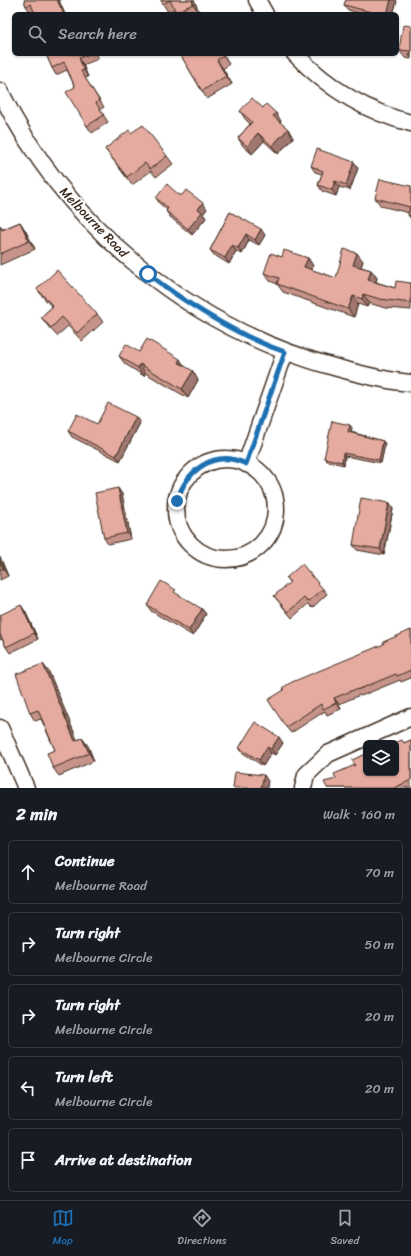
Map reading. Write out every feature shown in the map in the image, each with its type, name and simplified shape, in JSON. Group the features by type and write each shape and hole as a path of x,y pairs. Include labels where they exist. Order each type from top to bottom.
{"street":[{"path":"257,0 264,12"},
{"path":"297,56 319,77 344,94 378,112 411,123"},
{"name":"Melbourne Road","path":"0,91 24,134 49,172 77,208 112,243 148,274 194,307 235,329 285,352 347,371 411,383"},
{"path":"246,464 285,352"},
{"path":"224,459 246,464 263,477 273,495 275,517 269,533 265,540 252,552 237,558 219,559 202,553 188,541 179,526 176,511 181,488 189,475 207,463 224,459"},
{"path":"303,788 306,775 328,754 411,717"},
{"path":"0,728 26,788"}],"building":[{"path":"24,0 57,0 63,12 34,12 31,4 26,6"},
{"path":"161,0 170,0 163,4"},
{"path":"170,0 192,0 193,4 176,12"},
{"path":"346,0 391,0 388,12 371,12 344,5"},
{"path":"403,25 411,26 411,56 409,56 410,51 399,50"},
{"path":"47,56 84,56 79,58 84,70 81,71 99,100 96,103 104,115 87,126 66,92 75,87 64,62 52,68"},
{"path":"181,56 224,56 217,60 226,76 202,91"},
{"path":"252,98 263,108 266,104 276,113 273,116 288,129 272,146 258,133 247,146 238,138 252,122 240,111"},
{"path":"143,125 167,156 150,169 145,163 127,177 105,149 129,130 131,133"},
{"path":"317,149 354,162 346,185 335,181 332,190 318,185 323,171 311,166"},
{"path":"380,179 411,186 411,216 408,215 410,207 375,198"},
{"path":"167,184 179,195 182,195 186,190 203,203 198,209 202,212 188,229 166,211 168,208 156,198"},
{"path":"230,212 261,229 255,240 246,234 238,248 232,245 225,258 210,250"},
{"path":"20,222 29,241 0,254 0,225 2,230"},
{"path":"344,249 357,253 353,265 371,270 368,280 395,288 396,281 411,283 411,303 380,299 363,294 362,299 353,296 348,309 277,284 279,278 264,273 271,253 282,257 284,250 308,258 304,267 336,278"},
{"path":"57,270 97,314 77,333 62,317 51,328 41,317 53,306 37,289"},
{"path":"147,339 180,359 178,362 193,371 182,389 140,364 138,368 119,356 126,344 139,352"},
{"path":"108,403 136,417 116,456 68,431 77,414 97,424"},
{"path":"332,421 350,425 348,432 383,441 379,460 343,453 342,462 324,458"},
{"path":"118,488 127,533 104,538 95,493"},
{"path":"361,498 389,503 380,549 353,545"},
{"path":"0,562 3,568 0,570"},
{"path":"302,564 323,589 308,602 304,598 288,612 274,596 290,582 286,578"},
{"path":"161,581 176,590 174,592 202,609 189,630 147,605"},
{"path":"21,605 34,633 6,647 0,634 0,615"},
{"path":"411,630 411,670 397,676 396,674 334,698 336,703 323,709 321,704 286,727 268,700 284,690 282,688 292,682 384,644 383,642"},
{"path":"43,664 75,741 82,738 89,753 53,768 47,753 55,750 38,710 30,713 16,674"},
{"path":"255,722 279,737 271,749 267,747 259,760 239,748"},
{"path":"402,740 404,743 411,740 411,780 394,788 327,788 324,782 336,779 334,774 355,765 352,760 363,755 363,776 399,776 399,741"},
{"path":"235,772 264,775 261,788 233,788"}],"route":[{"path":"148,274 179,297 218,321 285,352 246,464 224,459 207,463 197,468 185,481 178,494 177,501"}]}
